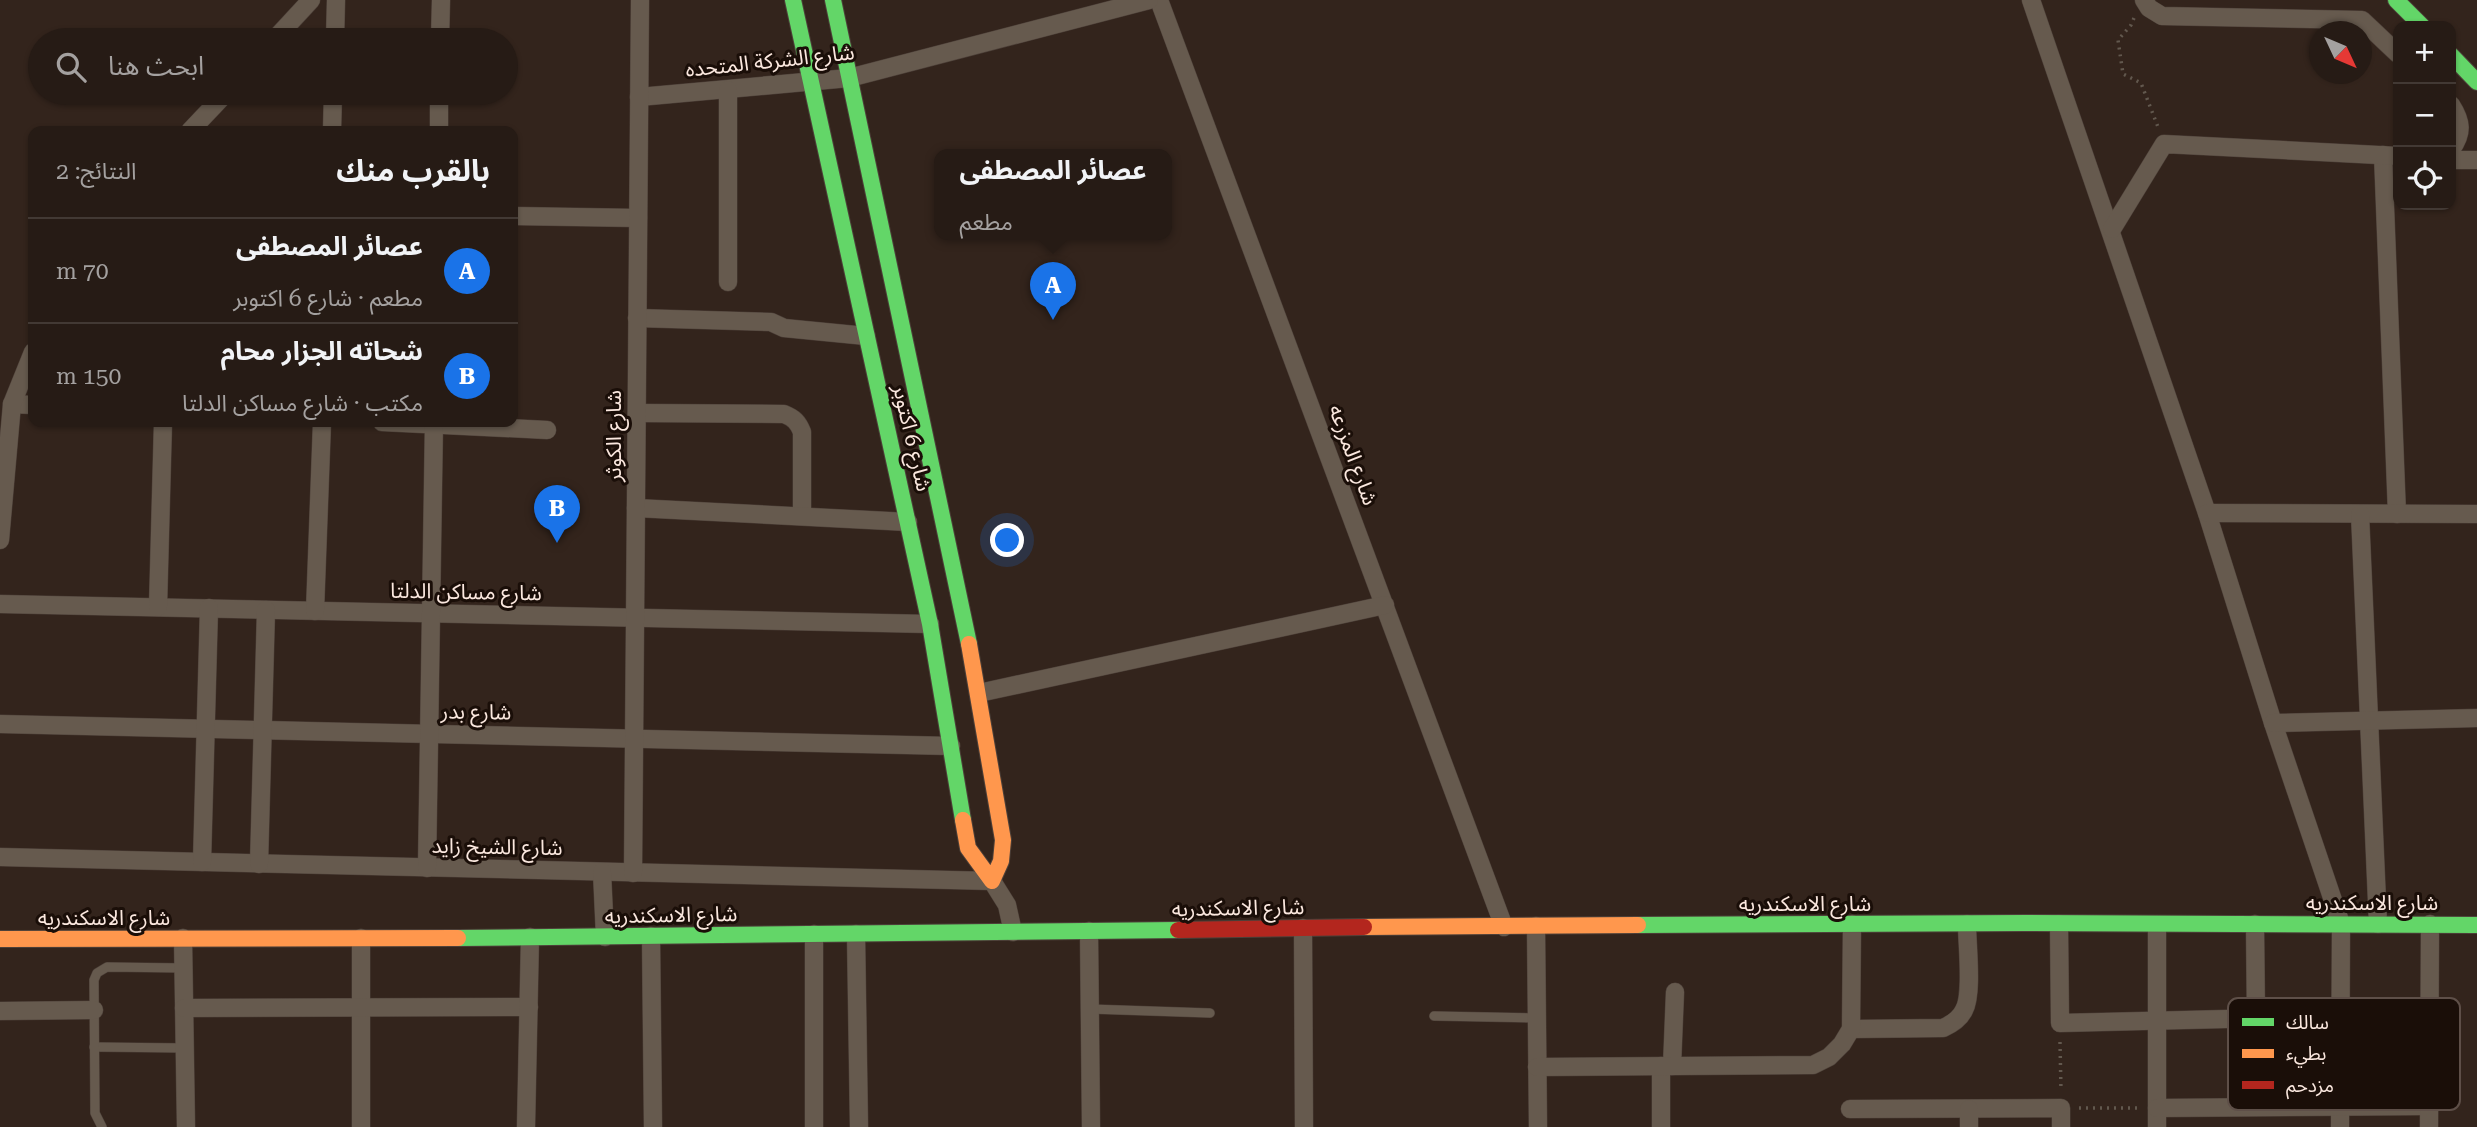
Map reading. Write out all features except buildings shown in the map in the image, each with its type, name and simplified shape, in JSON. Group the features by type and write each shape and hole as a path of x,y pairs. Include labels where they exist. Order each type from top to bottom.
{"street":[{"path":"285,28 312,0"},
{"path":"335,28 336,0"},
{"path":"440,28 441,0"},
{"name":"شارع الكوثر","path":"633,873 640,0"},
{"name":"شارع 6 اكتوبر","path":"793,0 930,624 968,848 1007,905 1013,932"},
{"name":"شارع 6 اكتوبر","path":"832,0 979,693 1003,840 1001,862 992,881"},
{"name":"شارع الشركة المتحده","path":"639,97 849,78 1149,0"},
{"name":"شارع المزرعه","path":"1159,0 1504,927"},
{"path":"2031,0 2112,229 2341,924 2341,998"},
{"path":"2396,0 2417,21"},
{"path":"2140,6 2162,16 2362,20 2393,49"},
{"path":"2456,60 2477,82"},
{"path":"728,282 729,90"},
{"path":"195,126 215,105"},
{"path":"332,126 333,105"},
{"path":"439,105 439,126"},
{"path":"2456,112 2460,118 2460,136 2456,142"},
{"path":"2112,229 2164,144 2391,156 2397,514"},
{"path":"2456,160 2477,160"},
{"path":"518,216 638,218"},
{"path":"637,318 771,322 784,328 866,336"},
{"path":"0,540 12,404 28,364"},
{"path":"12,404 28,405"},
{"path":"637,413 784,414 792,418 799,424 802,432 802,516"},
{"path":"158,607 163,427"},
{"path":"315,611 321,427"},
{"path":"427,868 434,427"},
{"path":"499,427 547,430"},
{"path":"636,508 908,522"},
{"path":"2207,513 2477,514"},
{"path":"2360,514 2378,924"},
{"name":"شارع مساكن الدلتا","path":"0,604 930,624"},
{"path":"979,693 1385,605"},
{"path":"202,862 209,608"},
{"path":"259,864 266,610"},
{"path":"2273,723 2477,718"},
{"name":"شارع بدر","path":"0,723 951,746"},
{"name":"شارع الشيخ زايد","path":"0,857 992,881"},
{"path":"602,872 606,936"},
{"path":"1537,1067 1813,1065 1829,1057 1842,1044 1851,1028 1852,924"},
{"name":"شارع الاسكندريه","path":"0,939 530,937 1852,924 2477,925"},
{"path":"2252,998 2255,924"},
{"path":"2430,924 2430,998"},
{"path":"1851,1028 1943,1028 1956,1021 1968,998 1967,925"},
{"path":"2059,925 2060,1023 2228,1019"},
{"path":"2157,925 2157,1127"},
{"path":"1536,926 1538,1127"},
{"path":"1303,928 1304,1127"},
{"path":"1089,931 1091,1127"},
{"path":"814,934 814,1127"},
{"path":"856,934 859,1127"},
{"path":"651,936 653,1127"},
{"path":"361,937 361,1127"},
{"path":"526,1127 530,937"},
{"path":"183,938 186,1127"},
{"path":"1661,1127 1675,992"},
{"path":"184,1008 529,1007"},
{"path":"0,1011 94,1010"},
{"path":"2157,1108 2228,1107"},
{"path":"1850,1109 1969,1118 2061,1108 2061,1127"}],"lane":[{"path":"102,1127 95,1113 94,980 107,967 184,968"},
{"path":"1090,1009 1210,1013"},
{"path":"1434,1016 1537,1017"},
{"path":"94,1047 185,1048"}],"path":[{"path":"2140,6 2131,26 2118,40 2123,74 2141,83 2164,144"},
{"path":"2060,1023 2061,1108 2157,1108"}],"traffic: fast":[{"path":"793,0 930,624 963,820"},
{"path":"833,0 969,644"},
{"path":"2396,0 2417,21"},
{"path":"2456,60 2477,82"},
{"path":"1638,925 2477,925"},
{"path":"458,938 1178,930"}],"traffic: slow":[{"path":"963,820 968,848 992,881 1001,861 1003,840 969,644"},
{"path":"1364,927 1638,925"},
{"path":"0,939 458,938"}],"traffic: jam":[{"path":"1178,930 1364,927"}],"place":[{"name":"عصائر المصطفى","path":"1053,320"},
{"name":"شحاته الجزار محام","path":"557,543"}]}
